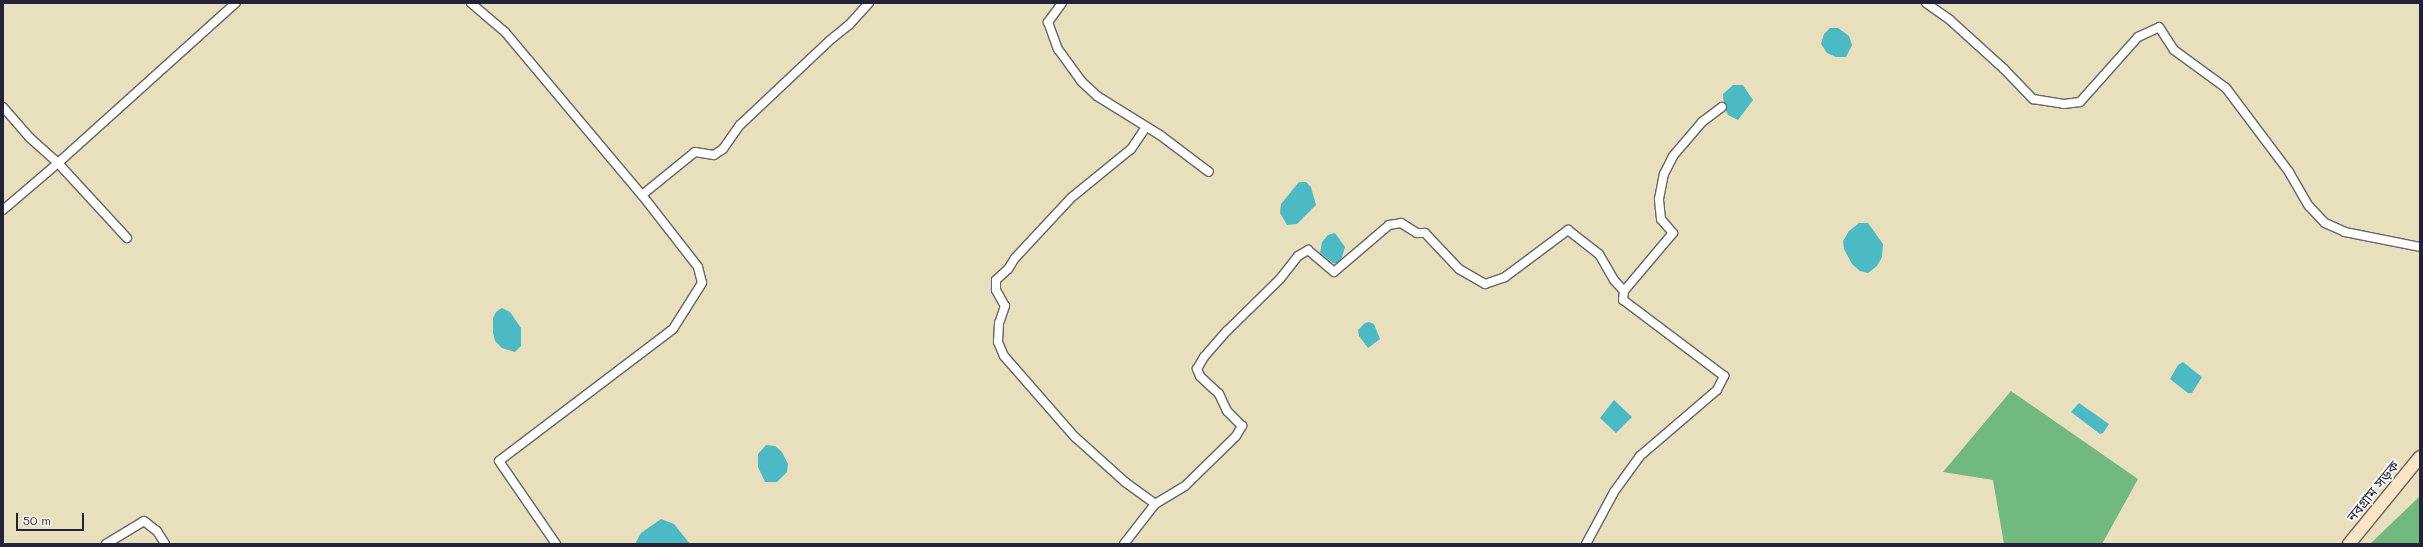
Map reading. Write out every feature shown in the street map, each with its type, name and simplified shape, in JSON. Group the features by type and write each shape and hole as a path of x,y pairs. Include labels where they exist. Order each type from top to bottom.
{"main road":[{"name":"নবগ্রাম সড়ক","path":"2349,544 2420,457"}],"street":[{"path":"3,210 58,163 236,3"},
{"path":"471,3 505,32 642,195 698,267 702,283 673,329 499,462 556,544"},
{"path":"642,195 695,152 714,156 723,149 740,125 829,41 849,25 869,3"},
{"path":"1062,3 1048,22 1058,49 1081,81 1097,96 1146,127 1209,172"},
{"path":"1926,3 1950,20 2004,69 2033,99 2064,104 2080,102 2138,37 2159,27 2174,50 2226,88 2289,172 2309,206 2325,223 2345,232 2420,247"},
{"path":"3,106 29,137 58,163 127,238"},
{"path":"1586,544 1614,492 1640,456 1717,390 1724,376 1623,300 1624,291 1673,233 1661,219 1659,199 1664,174 1673,156 1702,122 1722,107"},
{"path":"1146,127 1131,149 1071,198 1015,258 1008,269 996,280 996,290 1005,306 999,323 998,342 1004,356 1075,437 1125,482 1155,504"},
{"path":"1124,544 1155,504 1184,486 1236,436 1242,426 1227,411 1219,394 1200,376 1197,368 1204,357 1280,279 1298,256 1308,250 1334,272 1389,225 1401,223 1417,233 1425,233 1459,269 1485,284 1505,277 1568,230 1599,254 1614,280 1624,291"},
{"path":"106,544 144,521 157,531 165,544"}],"green space":[{"path":"2011,391 2138,479 2102,544 2004,544 1993,480 1943,472"},
{"path":"2420,496 2420,544 2370,544"}],"water":[{"path":"1830,28 1838,28 1849,36 1852,45 1846,57 1836,57 1827,53 1821,44 1824,34"},
{"path":"1733,85 1743,85 1753,100 1738,120 1728,115 1724,106 1723,94"},
{"path":"1299,182 1306,182 1311,187 1316,205 1297,224 1287,225 1280,213 1281,204"},
{"path":"1859,223 1868,223 1883,244 1882,257 1877,266 1868,273 1860,271 1852,264 1844,249 1843,241 1849,231"},
{"path":"1335,233 1345,247 1340,264 1333,263 1320,253 1322,242 1328,235"},
{"path":"502,308 510,312 521,328 521,346 515,352 502,348 495,341 493,333 493,318 496,312"},
{"path":"1369,322 1374,324 1380,339 1368,348 1359,336 1358,330 1365,323"},
{"path":"2183,362 2202,377 2192,393 2188,393 2170,379 2178,365"},
{"path":"1614,400 1632,417 1616,433 1600,418"},
{"path":"2079,403 2109,424 2103,433 2100,434 2071,412"},
{"path":"766,445 775,446 782,452 788,464 787,472 777,482 765,482 758,467 758,454"},
{"path":"661,519 674,524 690,544 635,544 641,533"}]}
